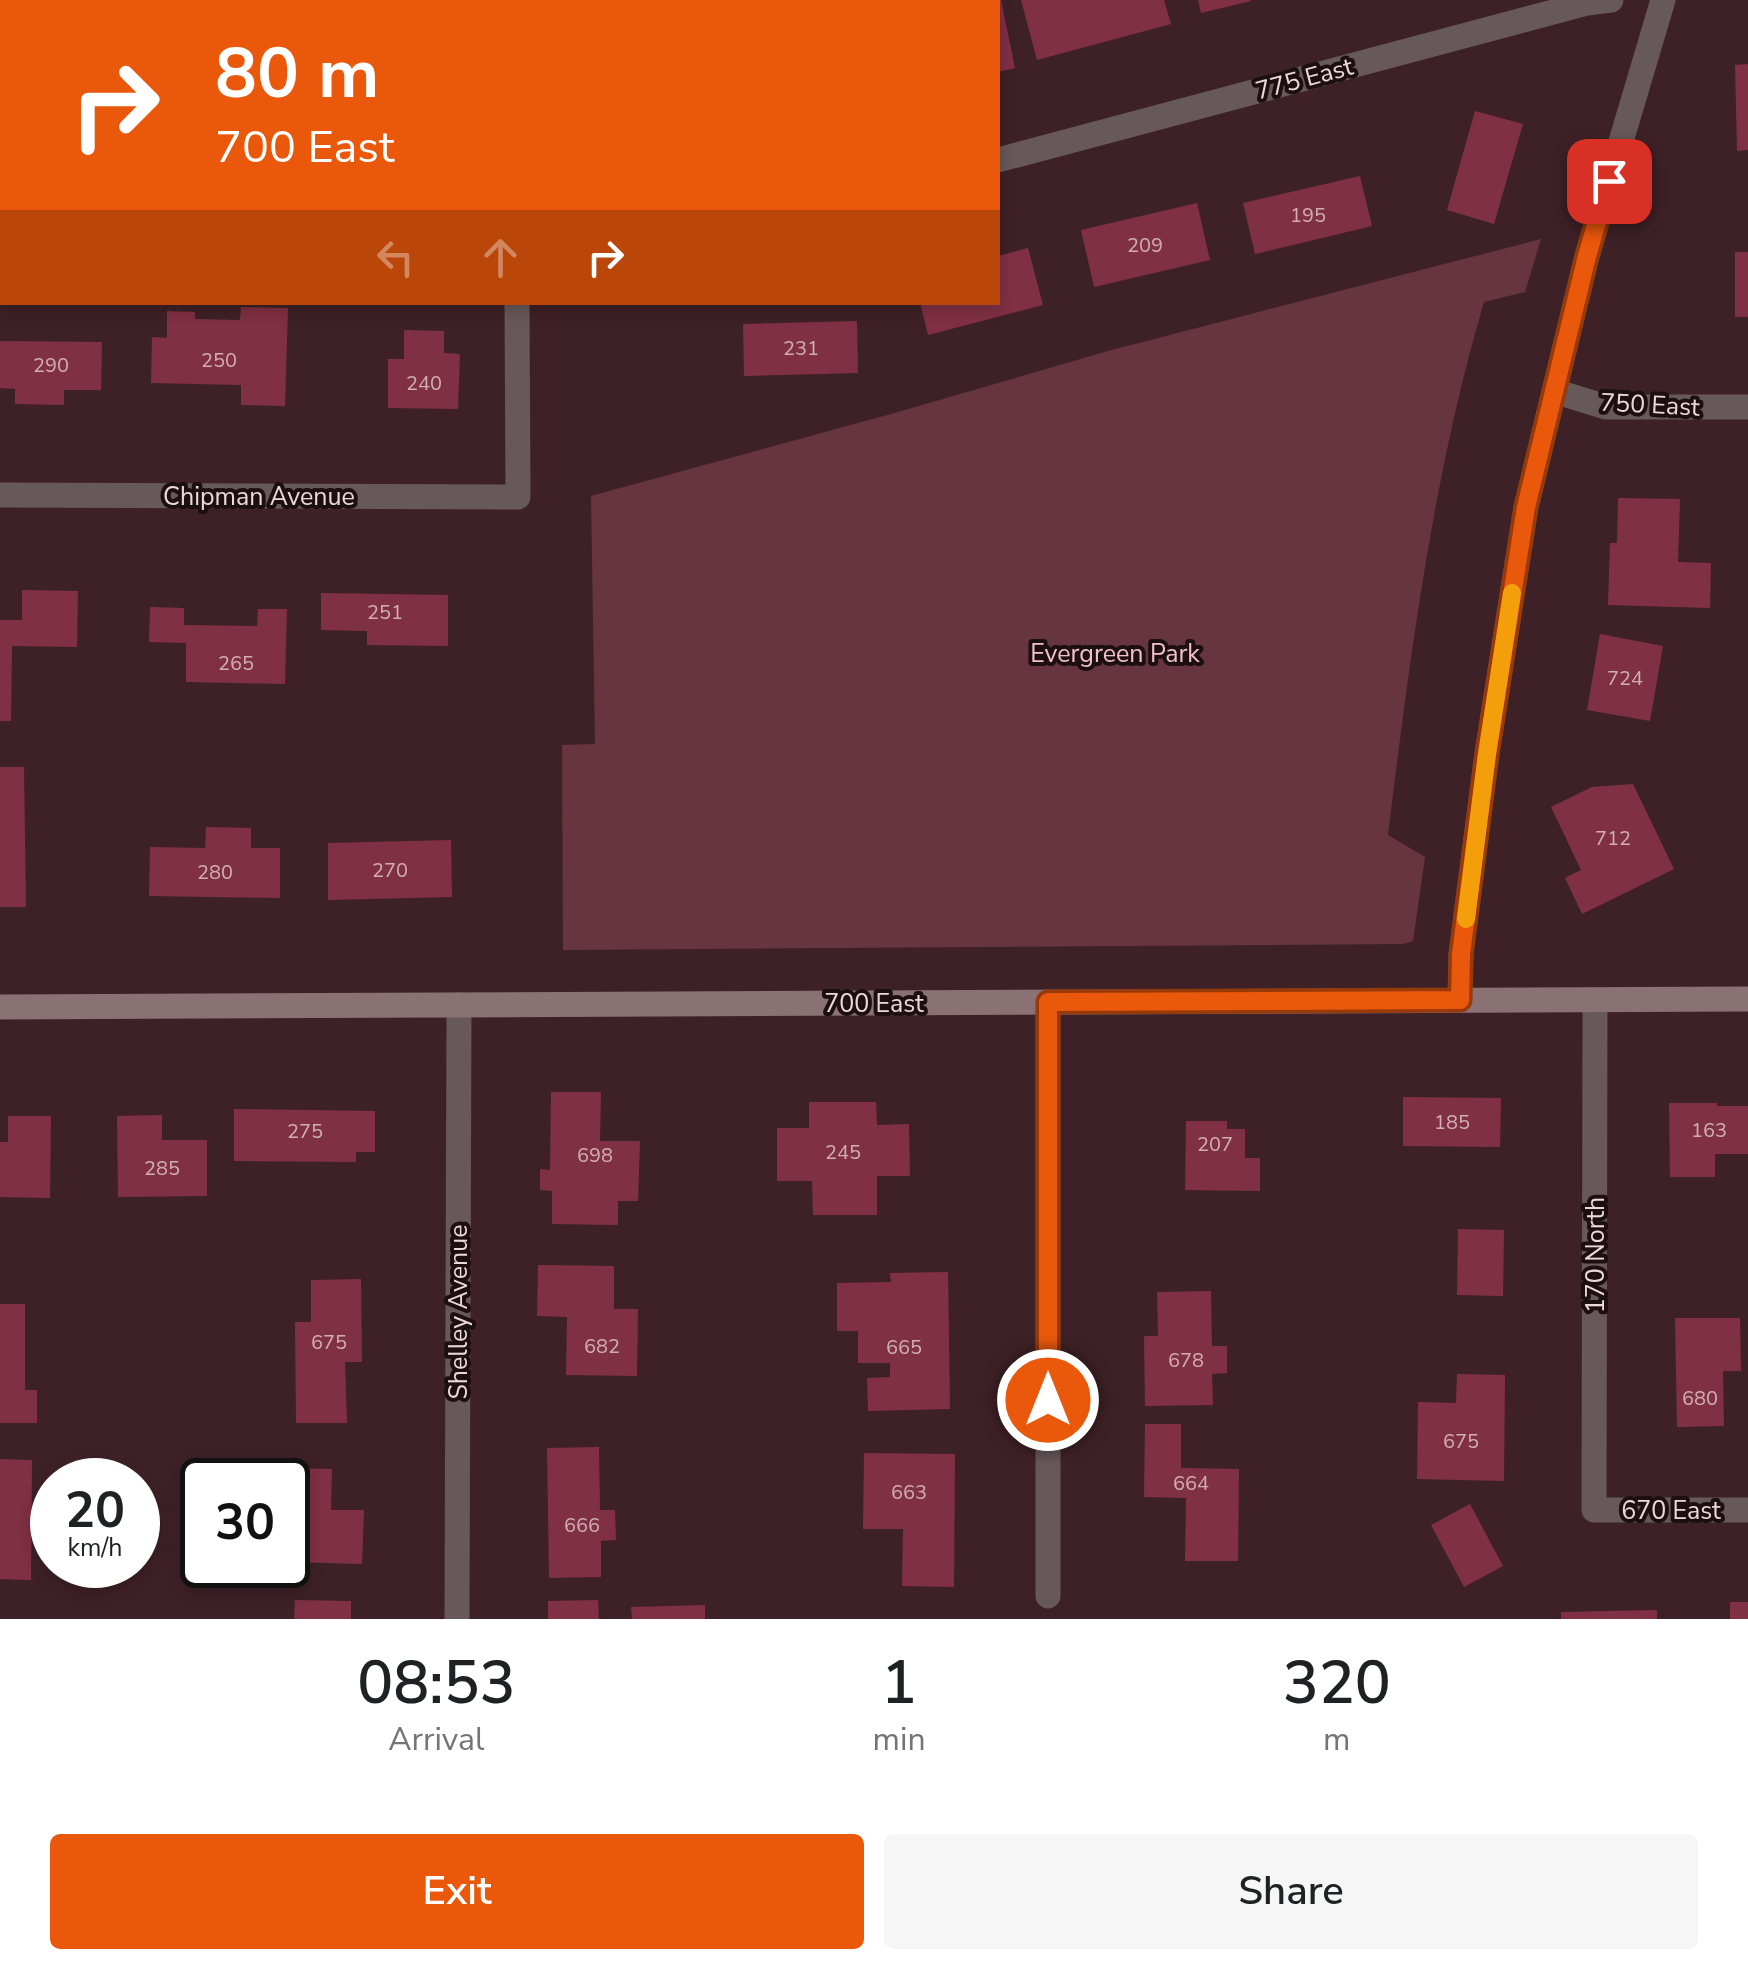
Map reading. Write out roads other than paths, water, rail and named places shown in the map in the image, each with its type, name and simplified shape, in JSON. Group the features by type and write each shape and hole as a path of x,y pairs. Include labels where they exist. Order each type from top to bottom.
{"street":[{"name":"775 East","path":"1000,159 1587,3 1612,0"},
{"path":"1460,1000 1472,862 1526,507 1587,256 1664,0"},
{"name":"Chipman Avenue","path":"0,495 518,497 517,305"},
{"name":"750 East","path":"1554,391 1606,406 1748,406"},
{"name":"700 East","path":"0,1007 1748,999"},
{"name":"170 North","path":"1594,1510 1596,1000"},
{"path":"1048,1002 1048,1596"},
{"name":"Shelley Avenue","path":"457,1619 459,1005"},
{"name":"670 East","path":"1594,1510 1748,1510"}],"park label":[{"name":"Evergreen Park","path":"1115,653"}]}
